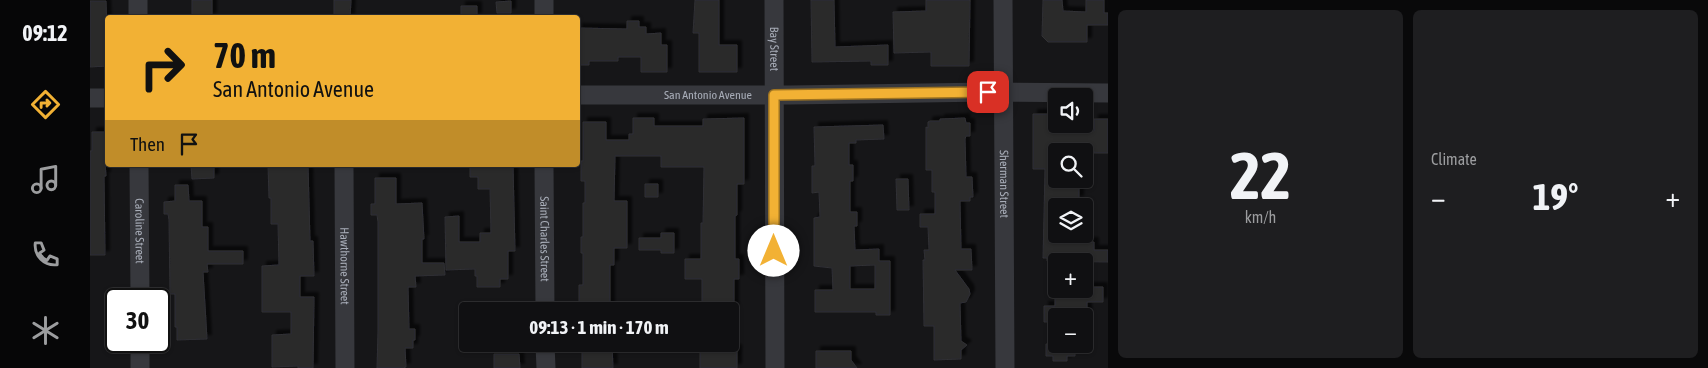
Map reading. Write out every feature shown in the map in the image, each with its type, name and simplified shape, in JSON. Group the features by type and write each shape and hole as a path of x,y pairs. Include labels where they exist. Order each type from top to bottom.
{"street":[{"path":"138,0 138,15"},
{"path":"544,0 544,15"},
{"name":"Bay Street","path":"774,0 775,368"},
{"name":"Sherman Street","path":"1003,0 1005,368"},
{"name":"San Antonio Avenue","path":"580,95 1108,93"},
{"path":"90,98 105,98"},
{"name":"Caroline Street","path":"138,167 140,288"},
{"name":"Hawthorne Street","path":"344,167 345,368"},
{"name":"Saint Charles Street","path":"544,167 545,302"},
{"path":"545,352 546,368"},
{"path":"140,353 140,368"}],"building":[{"path":"192,0 212,0 212,15 192,15"},
{"path":"334,0 351,0 350,15 334,15"},
{"path":"695,0 719,0 719,45 737,45 737,72 699,72 699,33 693,33"},
{"path":"811,0 834,0 835,47 888,45 888,65 871,65 871,61 812,62"},
{"path":"926,0 970,0 969,66 931,66 931,52 894,53 893,12 926,11"},
{"path":"1043,0 1062,0 1063,11 1086,12 1086,0 1104,0 1104,13 1108,13 1108,25 1087,25 1087,42 1048,42 1042,36"},
{"path":"90,1 106,1 105,66 90,67"},
{"path":"511,1 511,13 497,13 496,2"},
{"path":"461,6 477,6 477,15 461,15"},
{"path":"627,21 639,21 639,27 646,27 646,34 661,33 661,45 667,45 667,72 641,72 641,57 618,57 618,61 589,61 589,65 580,65 580,28 627,29"},
{"path":"1033,114 1048,114 1048,133 1093,133 1094,119 1108,119 1108,153 1094,153 1093,143 1048,143 1048,188 1079,188 1079,198 1048,198 1048,243 1094,242 1094,250 1108,250 1108,262 1093,262 1093,253 1048,253 1048,261 1047,258 1043,258 1045,169 1033,169"},
{"path":"633,118 654,118 654,126 703,126 703,119 744,118 744,184 737,184 737,215 735,216 735,259 739,259 739,279 734,279 734,302 702,302 702,279 685,279 685,259 701,259 704,167 661,167 661,156 615,156 614,201 627,201 627,248 614,248 614,265 610,265 610,302 579,302 579,285 583,285 581,237 583,237 583,203 585,203 585,181 581,181 583,122 606,122 606,140 629,140 629,134 633,134"},
{"path":"965,118 966,123 970,123 970,136 966,136 965,139 966,177 972,177 973,197 970,197 970,201 960,201 961,249 971,249 972,270 955,270 969,289 970,294 966,302 960,303 961,341 967,345 961,350 961,359 934,360 934,326 924,326 923,260 925,260 924,250 929,250 928,227 920,227 920,214 935,214 932,170 926,170 926,127 928,128 928,122 930,121"},
{"path":"883,125 884,139 856,140 856,143 849,143 849,165 853,165 853,181 850,181 850,212 857,212 857,226 854,226 855,250 879,249 879,261 890,261 890,315 876,315 876,312 815,312 815,290 833,290 832,268 814,266 814,218 820,217 819,192 812,193 812,166 815,166 814,127","holes":["875,265 875,289 850,289 850,266"]},
{"path":"92,132 105,132 105,255 90,255 90,151 92,151"},
{"path":"191,167 214,167 214,178 192,179"},
{"path":"268,167 308,167 310,241 313,241 314,276 300,276 300,297 314,297 313,368 298,368 298,366 272,367 272,335 291,334 291,312 262,312 262,266 279,265 278,224 271,224 271,198 269,198"},
{"path":"470,167 513,167 515,251 508,251 508,279 500,279 500,287 477,287 475,269 446,270 445,217 459,216 459,242 480,242 480,233 491,233 490,189 478,189 478,177 470,177"},
{"path":"375,178 396,178 396,204 422,203 424,239 422,239 422,263 444,263 445,275 415,276 416,287 408,287 409,329 415,329 415,340 413,340 413,348 405,348 406,367 403,368 377,368 378,222 377,215 371,215 371,204 375,204"},
{"path":"896,179 908,179 909,210 897,210"},
{"path":"645,184 658,184 658,197 645,197"},
{"path":"175,185 188,185 189,201 202,201 202,227 208,227 208,251 243,251 243,264 207,264 208,272 203,272 207,339 177,340 175,294 170,294 169,220 168,214 164,214 164,202 175,201"},
{"path":"661,233 674,233 674,253 661,253 661,250 639,250 639,238 661,238"},
{"path":"1093,287 1103,287 1103,302 1087,302 1087,308 1048,308 1048,322 1044,322 1044,306 1055,306 1055,298 1093,298"},
{"path":"1046,344 1048,344 1048,353 1075,353 1075,356 1067,356 1067,361 1053,361 1053,356 1046,356"},
{"path":"816,351 851,351 851,360 857,368 816,368"},
{"path":"582,352 612,352 613,368 582,368"},
{"path":"700,352 737,352 737,368 700,368"},
{"path":"494,354 519,354 520,368 494,368"}],"route":[{"path":"774,251 774,95 988,92"}]}
